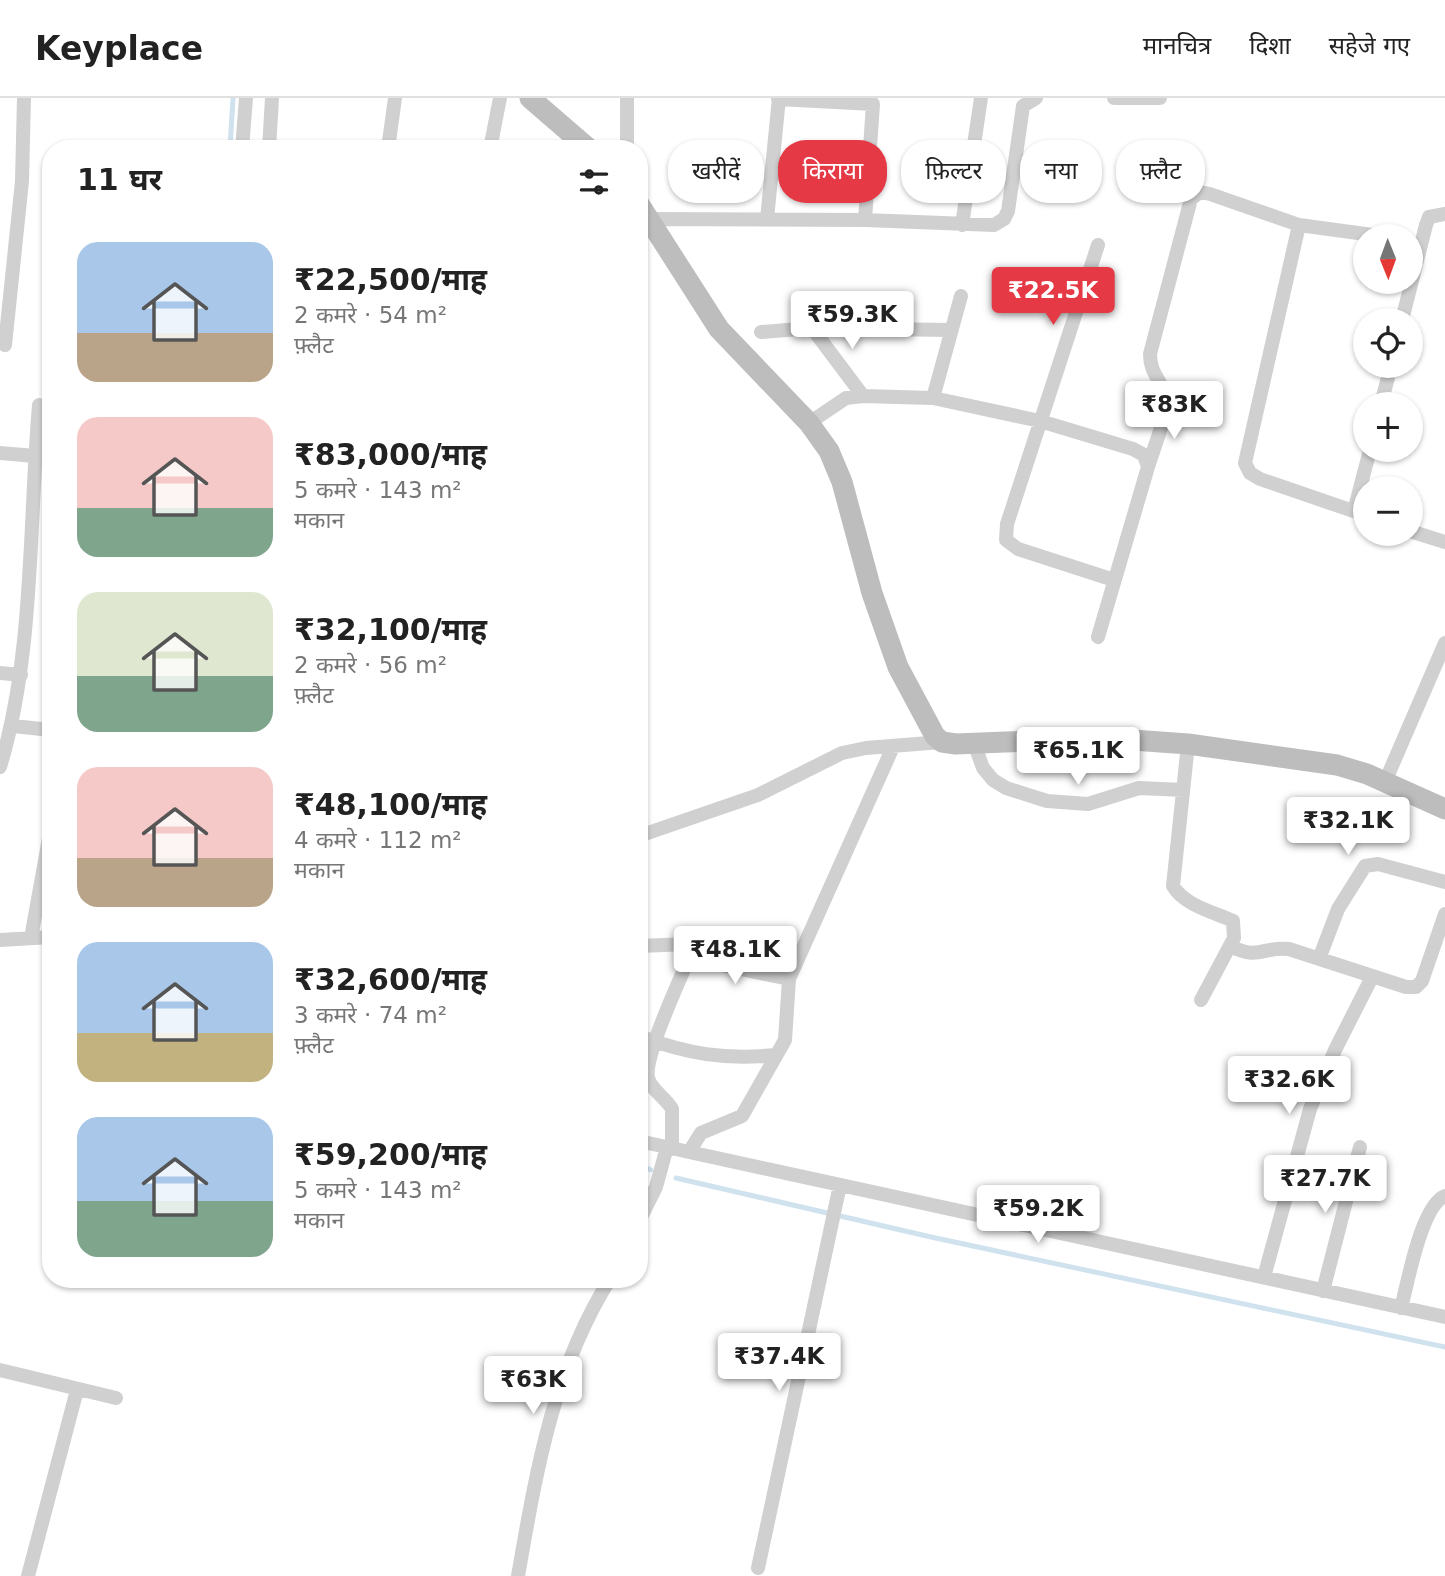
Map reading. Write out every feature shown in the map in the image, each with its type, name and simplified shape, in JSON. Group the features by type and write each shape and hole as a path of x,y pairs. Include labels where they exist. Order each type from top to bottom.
{"street":[{"path":"5,345 22,181 24,98"},
{"path":"243,140 246,98"},
{"path":"270,140 272,98"},
{"path":"389,140 395,98"},
{"path":"493,140 500,98"},
{"path":"530,98 579,140"},
{"path":"626,140 627,98"},
{"path":"962,225 981,98"},
{"path":"648,218 865,220 994,225 1004,219 1023,106 1036,98"},
{"path":"1114,98 1160,98"},
{"path":"767,219 778,99 873,101 865,220"},
{"path":"1098,637 1166,405 1163,390 1150,365 1150,354 1191,199 1200,192 1210,194 1299,225 1353,232"},
{"path":"1423,228 1430,216 1445,215"},
{"path":"1299,225 1245,463 1250,473 1260,479 1353,511"},
{"path":"648,227 719,329 809,423 828,451 842,482 872,593 898,667 942,742"},
{"path":"1098,245 1007,524 1006,540 1018,549 1114,580"},
{"path":"933,398 961,296"},
{"path":"813,328 863,396"},
{"path":"761,332 813,328 950,330"},
{"path":"809,423 833,404 863,396 933,398 1040,421 1133,449 1144,456 1148,467"},
{"path":"0,767 13,726 21,675 39,405"},
{"path":"0,453 35,456"},
{"path":"1423,535 1445,542"},
{"path":"1385,782 1445,643"},
{"path":"0,673 21,675"},
{"path":"13,726 42,729"},
{"path":"648,833 758,795 842,753 942,742 1105,738 1188,744 1337,765 1445,808"},
{"path":"974,743 983,768 993,780 1006,788 1047,801 1088,804 1108,800 1139,788 1183,790"},
{"path":"1188,744 1174,886 1178,894 1188,901 1233,921 1235,928 1230,946 1201,1000"},
{"path":"689,1152 701,1133 742,1116 785,1040 789,979 893,747"},
{"path":"1319,960 1338,909 1365,866 1378,864 1445,882"},
{"path":"32,938 42,880"},
{"path":"1230,946 1251,955 1279,948 1289,949 1372,977 1406,987 1416,987 1422,981 1445,914"},
{"path":"0,940 42,937"},
{"path":"648,946 689,944 689,958 656,1042 648,1078 672,1109 669,1148 648,1203"},
{"path":"689,958 789,979"},
{"path":"1264,1277 1310,1109 1335,1050 1372,977"},
{"path":"648,1039 720,1058 776,1055"},
{"path":"648,1142 1445,1317"},
{"path":"1323,1291 1360,1147"},
{"path":"758,1568 840,1185"},
{"path":"1401,1308 1432,1206 1445,1196"},
{"path":"518,1576 537,1472 561,1378 575,1341 605,1288"},
{"path":"0,1370 116,1398"},
{"path":"28,1576 77,1390"}],"waterway":[{"path":"231,140 233,98"},
{"path":"676,1178 931,1237 1445,1347"}]}
